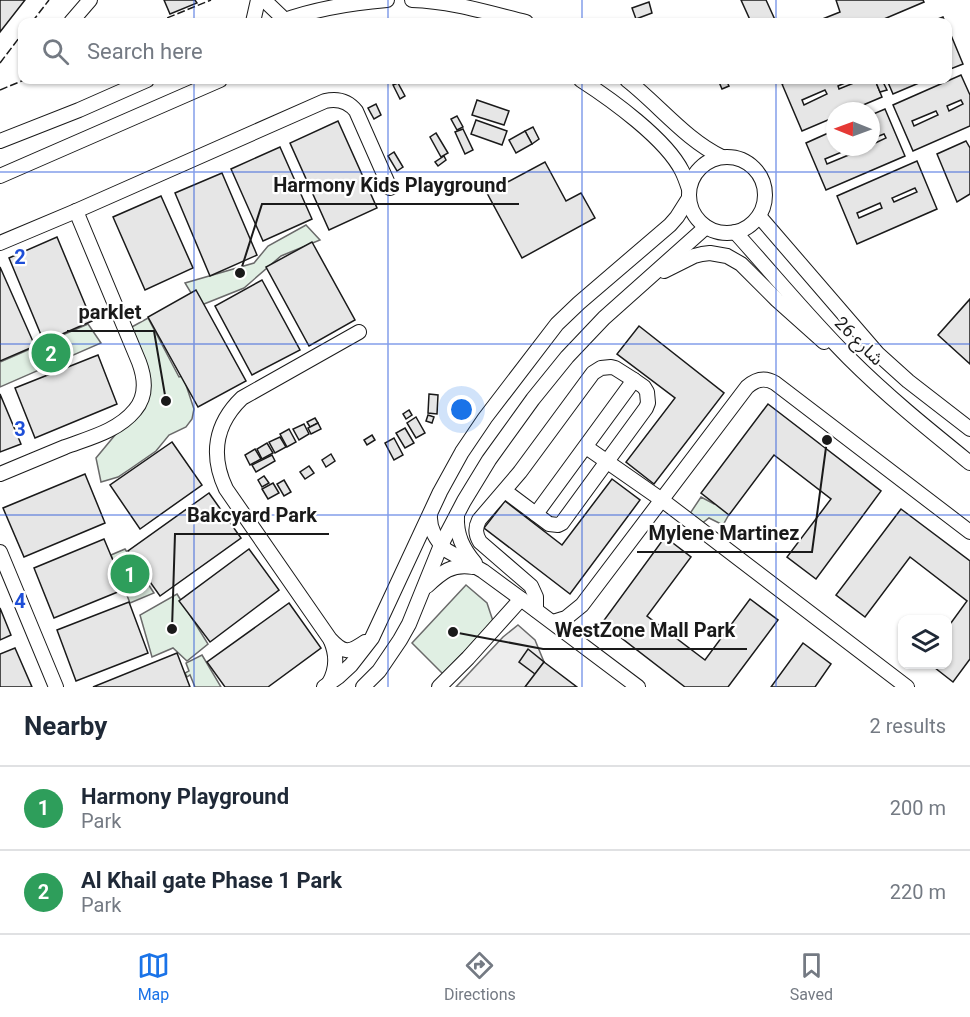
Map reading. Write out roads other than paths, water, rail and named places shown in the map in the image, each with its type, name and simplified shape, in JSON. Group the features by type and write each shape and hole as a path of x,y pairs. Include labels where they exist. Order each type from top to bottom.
{"street":[{"path":"74,18 90,0"},
{"path":"254,18 258,0"},
{"path":"264,0 279,18"},
{"path":"288,18 316,5 387,0"},
{"path":"412,0 459,3 512,18"},
{"path":"0,141 138,84"},
{"path":"0,176 211,84"},
{"path":"326,686 351,665 372,638 440,492 462,452 491,410 557,324 677,217 689,194 697,171 713,160 722,158 734,158 746,162 762,181 763,205 759,216 748,226 735,232 720,233 706,227 697,219 691,208 689,194 682,171 675,159 660,142 624,110 587,84"},
{"path":"632,84 694,140 722,158"},
{"path":"0,243 331,100 342,100 356,111 390,188"},
{"path":"0,474 118,425 136,409 142,398 144,373 76,211"},
{"name":"شارع 26","path":"759,216 878,354 970,429"},
{"path":"363,687 379,670 409,624 441,545 489,460 549,378 604,318 706,227"},
{"name":"شارع 26","path":"735,232 848,357 910,414 970,463"},
{"path":"647,281 694,256 710,253 727,256 741,264 811,331 848,357"},
{"path":"359,332 242,398 225,420 217,444 216,456 218,469 226,489 330,639 341,649 350,651 372,638"},
{"path":"505,491 549,524 562,523 648,403 644,387 615,368 601,368 593,374 505,491 477,524 476,533 483,545 531,586 536,597 536,610"},
{"path":"536,514 634,380"},
{"path":"553,622 566,618 582,605 747,387 757,380 768,380 775,383 970,532"},
{"path":"586,447 662,500 908,687"},
{"path":"430,512 431,530 441,545 451,554 483,571 521,598 638,687"},
{"path":"457,514 457,529 461,543 483,571"},
{"path":"0,552 56,687"},
{"path":"423,590 438,575 450,568 463,566 483,571"},
{"path":"439,687 521,598"},
{"path":"326,686 332,678 335,665 335,652 330,639"}],"place":[{"name":"Harmony Kids Playground","path":"240,273"},
{"name":"Al Khail gate Phase 1 Park","path":"51,353"},
{"name":"parklet","path":"166,401"},
{"name":"Mylene Martinez","path":"827,440"},
{"name":"Harmony Playground","path":"130,574"},
{"name":"Bakcyard Park","path":"172,629"},
{"name":"WestZone Mall Park","path":"453,632"}]}
